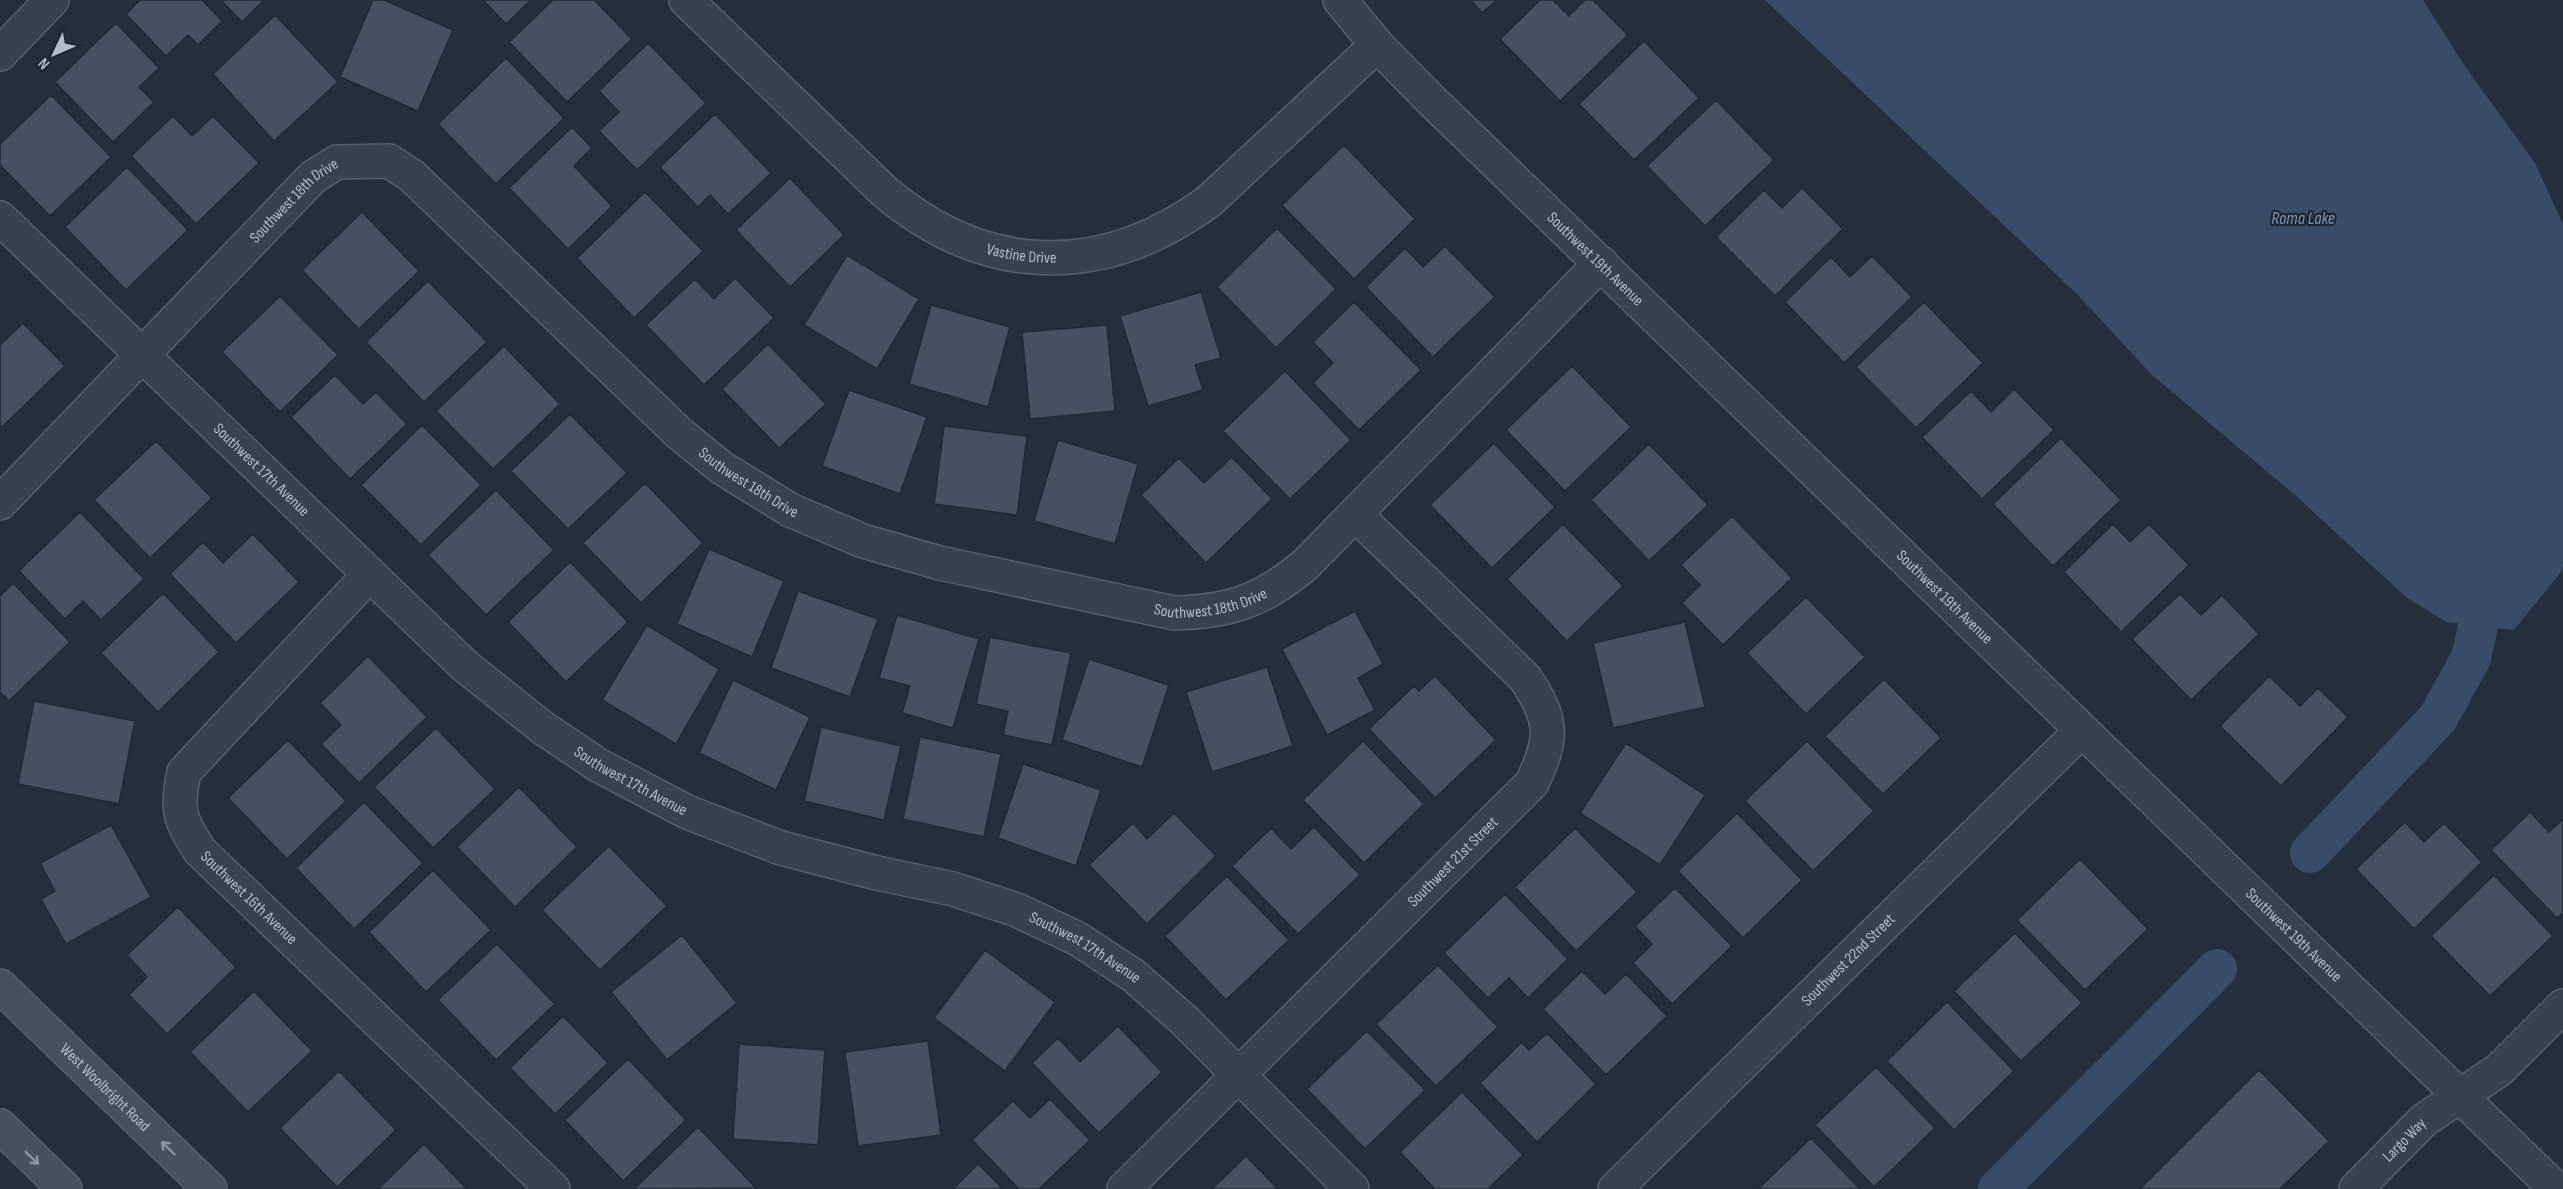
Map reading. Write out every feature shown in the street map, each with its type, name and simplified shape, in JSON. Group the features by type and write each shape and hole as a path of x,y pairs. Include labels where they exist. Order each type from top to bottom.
{"main road":[{"name":"West Woolbright Road","path":"0,986 210,1189"},
{"path":"0,1126 65,1189"}],"street":[{"path":"0,54 52,0"},
{"name":"Vastine Drive","path":"686,0 885,192 908,211 932,227 977,246 1015,255 1045,258 1074,257 1113,250 1159,233 1184,219 1208,202 1377,45"},
{"name":"Southwest 19th Avenue","path":"1340,0 1377,45 1942,592 2081,731 2556,1189"},
{"name":"Southwest 18th Drive","path":"0,503 313,177 337,162 389,161 412,176 672,426 713,461 790,510 863,541 940,563 1163,610 1205,613 1261,597 1286,581 1355,514 1601,263"},
{"name":"Southwest 17th Avenue","path":"0,218 465,666 543,728 598,765 687,812 781,848 877,873 953,889 1017,910 1078,939 1134,976 1185,1021 1352,1189"},
{"name":"Southwest 21st Street","path":"1124,1189 1532,783 1545,755 1549,727 1540,700 1525,678 1355,514"},
{"name":"Southwest 16th Avenue","path":"369,574 184,772 178,800 184,827 200,851 553,1189"},
{"name":"Southwest 22nd Street","path":"1615,1189 2081,731"},
{"name":"Largo Way","path":"2356,1189 2424,1120 2499,1070 2563,1006"}],"water":[{"name":"Roma Lake","path":"1765,0 2423,0 2464,65 2535,163 2563,224 2563,566 2561,572 2514,630 2446,622 2406,597 2296,496 2151,374 2077,294"}],"building":[{"path":"140,0 202,0 222,21 198,45 188,35 166,56 126,14"},
{"path":"221,0 264,0 242,22"},
{"path":"373,0 384,0 453,30 418,111 340,77"},
{"path":"483,0 531,0 506,24"},
{"path":"553,0 594,0 632,39 567,102 509,42"},
{"path":"1471,0 1497,0 1482,13"},
{"path":"1540,0 1553,0 1569,16 1585,0 1593,0 1628,35 1560,101 1500,39"},
{"path":"275,15 338,82 274,141 213,74"},
{"path":"116,23 159,68 139,87 154,102 113,142 55,82"},
{"path":"1644,41 1699,98 1634,160 1579,104"},
{"path":"648,43 706,103 637,170 599,131 619,112 599,91"},
{"path":"506,58 564,118 496,184 438,124"},
{"path":"51,95 111,157 50,216 0,165 0,144"},
{"path":"1716,100 1774,160 1705,226 1647,166"},
{"path":"715,114 771,173 728,214 710,195 698,207 660,167"},
{"path":"173,116 192,136 213,116 259,163 196,224 131,156"},
{"path":"572,127 592,148 574,166 612,206 568,249 509,188"},
{"path":"1344,145 1415,219 1354,279 1282,205"},
{"path":"127,167 188,230 126,290 65,227"},
{"path":"790,178 844,235 790,287 736,230"},
{"path":"1802,188 1843,229 1775,296 1716,237 1764,190 1782,208"},
{"path":"645,192 703,251 634,318 577,258"},
{"path":"362,212 419,271 359,329 302,270"},
{"path":"1277,228 1336,289 1276,348 1217,287"},
{"path":"1445,246 1495,297 1433,357 1366,287 1405,248 1423,267"},
{"path":"847,255 919,299 877,369 804,325"},
{"path":"1872,256 1912,297 1844,363 1785,302 1831,257 1850,277"},
{"path":"735,278 774,318 704,385 646,325 695,279 714,299"},
{"path":"428,281 487,342 424,402 366,342"},
{"path":"1201,292 1221,358 1195,365 1203,390 1148,406 1120,316"},
{"path":"280,296 338,355 280,412 222,352"},
{"path":"1354,302 1421,370 1359,430 1313,383 1333,363 1313,342"},
{"path":"1924,302 1983,363 1916,428 1856,367"},
{"path":"931,305 1010,327 988,407 909,384"},
{"path":"23,323 65,366 2,427 0,425 0,345"},
{"path":"1107,325 1115,411 1030,419 1022,332"},
{"path":"768,344 826,404 779,448 722,389"},
{"path":"504,346 560,404 493,469 436,411"},
{"path":"1572,366 1631,427 1565,491 1506,430"},
{"path":"1285,371 1351,440 1290,499 1223,431"},
{"path":"335,375 363,404 376,392 407,424 350,479 291,417"},
{"path":"2014,389 2054,430 1982,499 1922,437 1971,391 1991,412"},
{"path":"849,390 927,417 900,494 822,466"},
{"path":"570,414 627,473 568,529 511,471"},
{"path":"422,425 481,485 421,545 361,485"},
{"path":"944,426 1027,436 1017,515 934,504"},
{"path":"2061,438 2121,500 2053,566 1993,504"},
{"path":"1058,440 1138,464 1115,544 1034,521"},
{"path":"156,441 212,498 150,558 94,500"},
{"path":"1494,443 1555,507 1492,568 1430,505"},
{"path":"1649,444 1708,505 1649,561 1591,500"},
{"path":"1232,457 1272,499 1206,563 1141,495 1179,458 1204,483"},
{"path":"645,483 703,543 641,603 583,543"},
{"path":"496,490 554,550 486,615 428,555"},
{"path":"80,512 144,579 101,620 83,601 65,619 19,571"},
{"path":"1732,516 1792,578 1723,645 1682,603 1700,585 1681,565"},
{"path":"1563,524 1623,586 1567,641 1507,579"},
{"path":"2113,524 2130,542 2149,524 2189,565 2121,632 2064,572"},
{"path":"253,534 299,582 236,643 170,574 203,542 223,563"},
{"path":"709,549 784,581 752,657 677,624"},
{"path":"570,562 628,622 566,682 508,622"},
{"path":"13,583 70,642 9,701 0,692 0,596"},
{"path":"798,591 878,619 850,697 771,668"},
{"path":"163,593 219,652 158,712 101,653"},
{"path":"2180,594 2201,615 2222,595 2259,634 2191,700 2132,639"},
{"path":"1806,597 1865,657 1806,714 1747,653"},
{"path":"1355,611 1383,664 1358,678 1375,710 1327,735 1282,649"},
{"path":"897,615 979,639 953,728 902,713 910,686 879,678"},
{"path":"1685,622 1705,707 1613,728 1593,643"},
{"path":"647,625 719,669 676,744 602,700"},
{"path":"990,637 1071,653 1052,745 1003,735 1008,711 976,704"},
{"path":"368,656 427,717 359,783 321,744 341,725 320,703"},
{"path":"1089,659 1169,685 1142,767 1062,740"},
{"path":"1267,667 1293,746 1212,772 1186,692"},
{"path":"1435,676 1496,740 1435,798 1369,729 1414,686 1419,691"},
{"path":"2269,676 2300,706 2318,688 2348,717 2281,786 2220,726"},
{"path":"1884,679 1941,738 1883,794 1825,736"},
{"path":"733,680 810,717 776,790 699,753"},
{"path":"34,701 135,721 119,804 18,784"},
{"path":"821,727 901,746 884,820 804,801"},
{"path":"436,728 495,789 433,848 374,787"},
{"path":"920,737 1001,754 984,837 903,819"},
{"path":"288,740 346,801 287,859 228,798"},
{"path":"1363,741 1424,804 1364,863 1303,800"},
{"path":"1807,741 1874,811 1813,871 1745,801"},
{"path":"1626,743 1705,795 1660,865 1580,813"},
{"path":"1023,764 1101,790 1076,866 998,838"},
{"path":"519,787 577,847 515,907 457,847"},
{"path":"364,802 423,863 354,929 296,868"},
{"path":"2530,812 2549,832 2563,819 2563,913 2557,918 2491,850"},
{"path":"1174,813 1216,856 1147,924 1089,865 1133,823 1147,839"},
{"path":"1737,813 1802,880 1743,938 1678,871"},
{"path":"2405,822 2424,842 2444,823 2482,862 2414,929 2356,869"},
{"path":"111,825 151,897 66,944 41,899 55,891 40,863"},
{"path":"1314,827 1360,875 1298,934 1232,866 1271,828 1291,849"},
{"path":"1575,828 1637,892 1576,951 1515,887"},
{"path":"609,846 667,906 600,970 542,910"},
{"path":"2080,859 2148,929 2085,990 2017,920"},
{"path":"433,870 491,930 426,992 369,932"},
{"path":"2494,875 2553,936 2490,996 2431,936"},
{"path":"1227,876 1289,940 1226,1000 1165,936"},
{"path":"1675,888 1732,946 1672,1004 1633,963 1652,944 1635,926"},
{"path":"1505,894 1568,959 1528,998 1509,978 1488,998 1444,953"},
{"path":"178,907 236,967 167,1034 129,995 147,977 127,955"},
{"path":"2015,933 2082,1003 2021,1061 1954,991"},
{"path":"682,935 737,1003 667,1060 611,992"},
{"path":"497,944 555,1004 496,1060 438,1000"},
{"path":"985,950 1055,1002 1005,1071 934,1018"},
{"path":"1438,965 1498,1027 1436,1086 1376,1024"},
{"path":"1582,971 1605,994 1626,974 1667,1016 1606,1075 1543,1009"},
{"path":"254,991 312,1051 248,1112 190,1052"},
{"path":"1947,1002 2014,1071 1954,1130 1887,1061"},
{"path":"563,1016 608,1063 555,1114 510,1068"},
{"path":"1118,1026 1162,1072 1099,1133 1032,1063 1058,1038 1080,1062"},
{"path":"1367,1031 1425,1090 1365,1149 1307,1089"},
{"path":"1547,1033 1596,1084 1537,1142 1480,1083 1522,1042 1529,1050"},
{"path":"928,1041 941,1135 858,1146 845,1052"},
{"path":"739,1044 825,1050 818,1145 733,1139"},
{"path":"628,1059 686,1120 623,1181 565,1120"},
{"path":"1876,1067 1935,1128 1874,1187 1815,1125"},
{"path":"2259,1070 2329,1141 2280,1189 2140,1189"},
{"path":"339,1071 396,1130 337,1187 280,1128"},
{"path":"1462,1092 1523,1155 1488,1189 1435,1189 1400,1152"},
{"path":"1050,1099 1090,1140 1039,1189 1019,1189 972,1140 1013,1101 1030,1118"},
{"path":"698,1127 756,1188 634,1189"},
{"path":"1811,1138 1860,1189 1758,1189"},
{"path":"424,1144 467,1189 378,1189"},
{"path":"1246,1156 1278,1189 1212,1189"},
{"path":"978,1164 1003,1189 953,1189"}],"waterway":[{"path":"2310,853 2438,718 2471,658 2478,626"},
{"path":"1998,1189 2217,969"}]}
